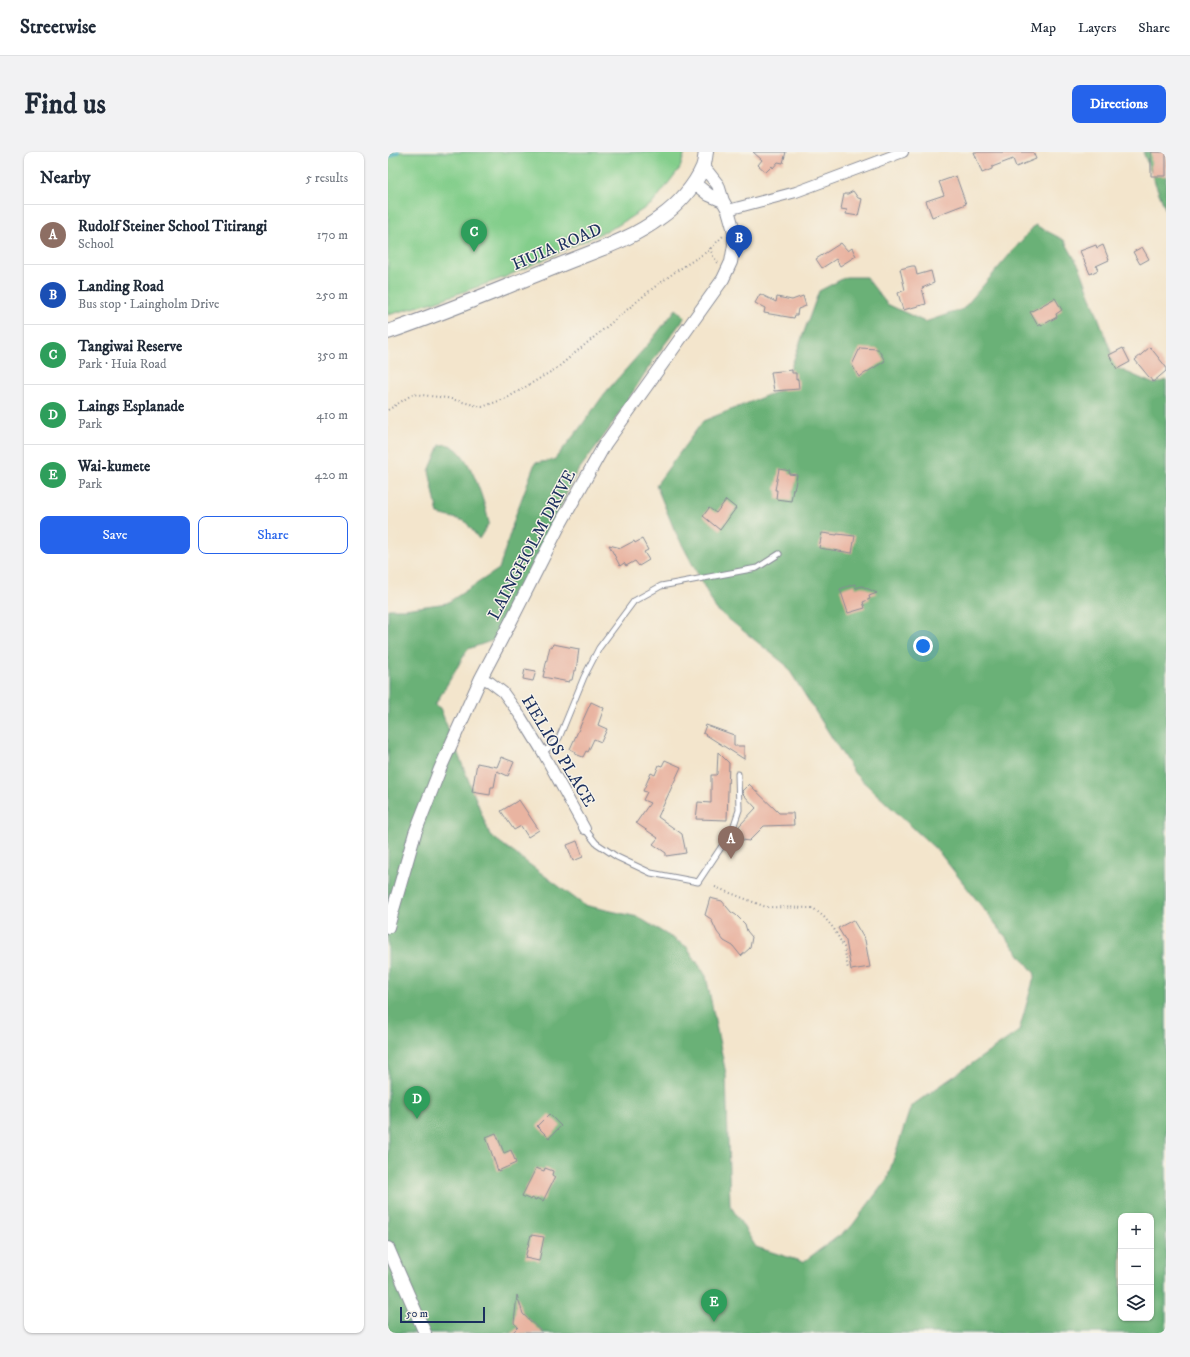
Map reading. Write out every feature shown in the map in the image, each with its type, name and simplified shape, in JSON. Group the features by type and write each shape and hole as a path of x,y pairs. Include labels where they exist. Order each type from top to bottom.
{"main road":[{"name":"HUIA ROAD","path":"388,332 477,300 646,228 678,203 694,183 703,166 706,152"}],"street":[{"path":"694,183 725,206 796,192 903,152"},
{"name":"LAINGHOLM DRIVE","path":"388,927 416,833 440,769 481,678 558,528 605,444 723,279 731,262 734,245 733,228 718,185 703,166"},
{"name":"HELIOS PLACE","path":"481,678 490,682 503,692 521,717 543,753 585,829"},
{"path":"388,1248 425,1333"}],"lane":[{"path":"543,753 559,738 584,677 599,648 634,601 661,586 757,568 779,554"},
{"path":"585,829 596,843 612,854 651,873 698,882 732,831 739,810 738,774"}],"path":[{"path":"388,410 413,394 447,398 482,407 507,398 556,368 652,289 708,251 718,240 733,228"},
{"path":"710,248 712,256 716,262 727,270"},
{"path":"715,887 766,907 812,908 829,923 841,941 844,947 848,969"}],"green space":[{"path":"388,152 685,152 680,168 653,203 617,226 503,278 434,302 388,315"},
{"path":"1143,152 1166,152 1166,211"},
{"path":"1035,225 1064,240 1080,268 1117,368 1154,384 1166,380 1166,1333 388,1333 388,609 405,609 447,603 499,569 516,514 535,463 554,460 605,393 650,342 676,309 685,317 656,356 609,429 575,475 537,557 510,604 494,640 468,649 435,705 440,708 490,835 584,905 638,917 687,947 706,976 726,1074 730,1205 756,1247 803,1262 851,1227 887,1179 911,1106 1019,1031 1035,974 938,851 855,774 786,665 716,609 674,529 656,485 703,421 783,389 819,291 846,277 866,277 887,304 925,322 963,309"},
{"path":"440,445 449,445 457,449 470,467 475,479 489,523 479,539 465,521 438,514 429,471"}],"building":[{"path":"753,152 786,152 783,163 778,162 773,168 772,166 766,172 758,165 762,160"},
{"path":"974,152 1033,152 1036,159 1016,167 1013,159 992,167 992,169 982,173"},
{"path":"1151,152 1166,152 1166,176 1151,176"},
{"path":"956,176 966,204 932,217 926,201 944,195 939,182"},
{"path":"853,191 858,198 862,199 858,216 846,214 847,210 841,209 844,194 848,194"},
{"path":"841,243 848,251 852,248 856,256 840,266 836,259 822,268 816,259"},
{"path":"1096,245 1097,248 1103,245 1109,260 1096,266 1098,270 1090,274 1080,251"},
{"path":"1142,247 1149,259 1140,264 1133,252"},
{"path":"915,266 917,275 931,271 934,283 922,288 926,304 903,310 898,293 905,290 900,269"},
{"path":"760,294 776,302 777,297 792,300 803,296 806,306 798,309 797,315 795,315 794,318 764,313 765,308 755,303"},
{"path":"1055,298 1062,310 1056,314 1057,317 1041,326 1041,324 1038,326 1030,312"},
{"path":"1150,347 1166,367 1166,371 1153,382 1135,360"},
{"path":"860,348 878,349 885,361 859,377 852,365"},
{"path":"1123,348 1130,362 1117,369 1109,355"},
{"path":"792,370 792,373 796,373 796,380 798,379 799,389 774,391 771,372"},
{"path":"779,469 790,471 789,474 797,475 791,501 776,499 777,490 775,490"},
{"path":"726,500 736,508 720,530 703,516 709,508 716,513"},
{"path":"822,533 855,536 852,553 819,548"},
{"path":"642,539 648,550 644,552 649,560 639,566 635,561 626,566 624,563 620,566 609,545 621,548 634,541 635,543"},
{"path":"855,584 856,588 862,586 877,593 869,596 870,599 863,602 865,608 848,613 840,589"},
{"path":"553,644 579,649 576,671 574,671 572,680 569,682 543,677 550,646 552,647"},
{"path":"525,669 536,671 533,681 523,679"},
{"path":"591,702 604,708 598,725 607,729 601,742 594,739 588,752 586,751 583,757 575,754 576,752 570,749"},
{"path":"706,725 734,735 734,746 744,746 744,759 703,733"},
{"path":"718,752 729,763 727,820 696,819 698,802 711,803 711,775 717,774"},
{"path":"501,757 514,762 508,776 497,771 494,787 491,787 490,795 472,792 477,763 497,767"},
{"path":"665,760 681,767 658,817 682,834 686,853 666,856 666,853 653,844 658,838 636,823 650,803 643,800 647,792 643,791 651,773 655,775 659,765 662,766"},
{"path":"749,784 779,813 793,813 794,825 764,826 749,841 743,840 739,826 756,808 742,791"},
{"path":"519,800 539,830 528,837 521,826 514,830 501,811"},
{"path":"577,841 583,857 573,861 567,845"},
{"path":"710,898 722,901 731,912 745,924 747,931 752,937 750,948 741,956 733,946 724,941 717,932 711,919 705,915"},
{"path":"853,920 865,940 870,967 851,970 846,941 838,928"},
{"path":"549,1114 561,1126 549,1138 537,1126"},
{"path":"496,1133 504,1153 511,1150 516,1163 498,1171 486,1137"},
{"path":"536,1168 544,1171 545,1168 553,1171 552,1175 555,1177 543,1201 537,1198 536,1200 532,1198 531,1200 522,1196"},
{"path":"531,1235 544,1237 539,1261 525,1258"},
{"path":"517,1295 523,1314 543,1333 512,1333 518,1327 514,1323"}],"waterway":[{"path":"388,158 398,152"}],"place":[{"name":"Tangiwai Reserve","path":"474,252"},
{"name":"Landing Road","path":"739,258"},
{"name":"Rudolf Steiner School Titirangi","path":"731,859"},
{"name":"Laings Esplanade","path":"417,1119"},
{"name":"Wai-kumete","path":"714,1322"}]}
